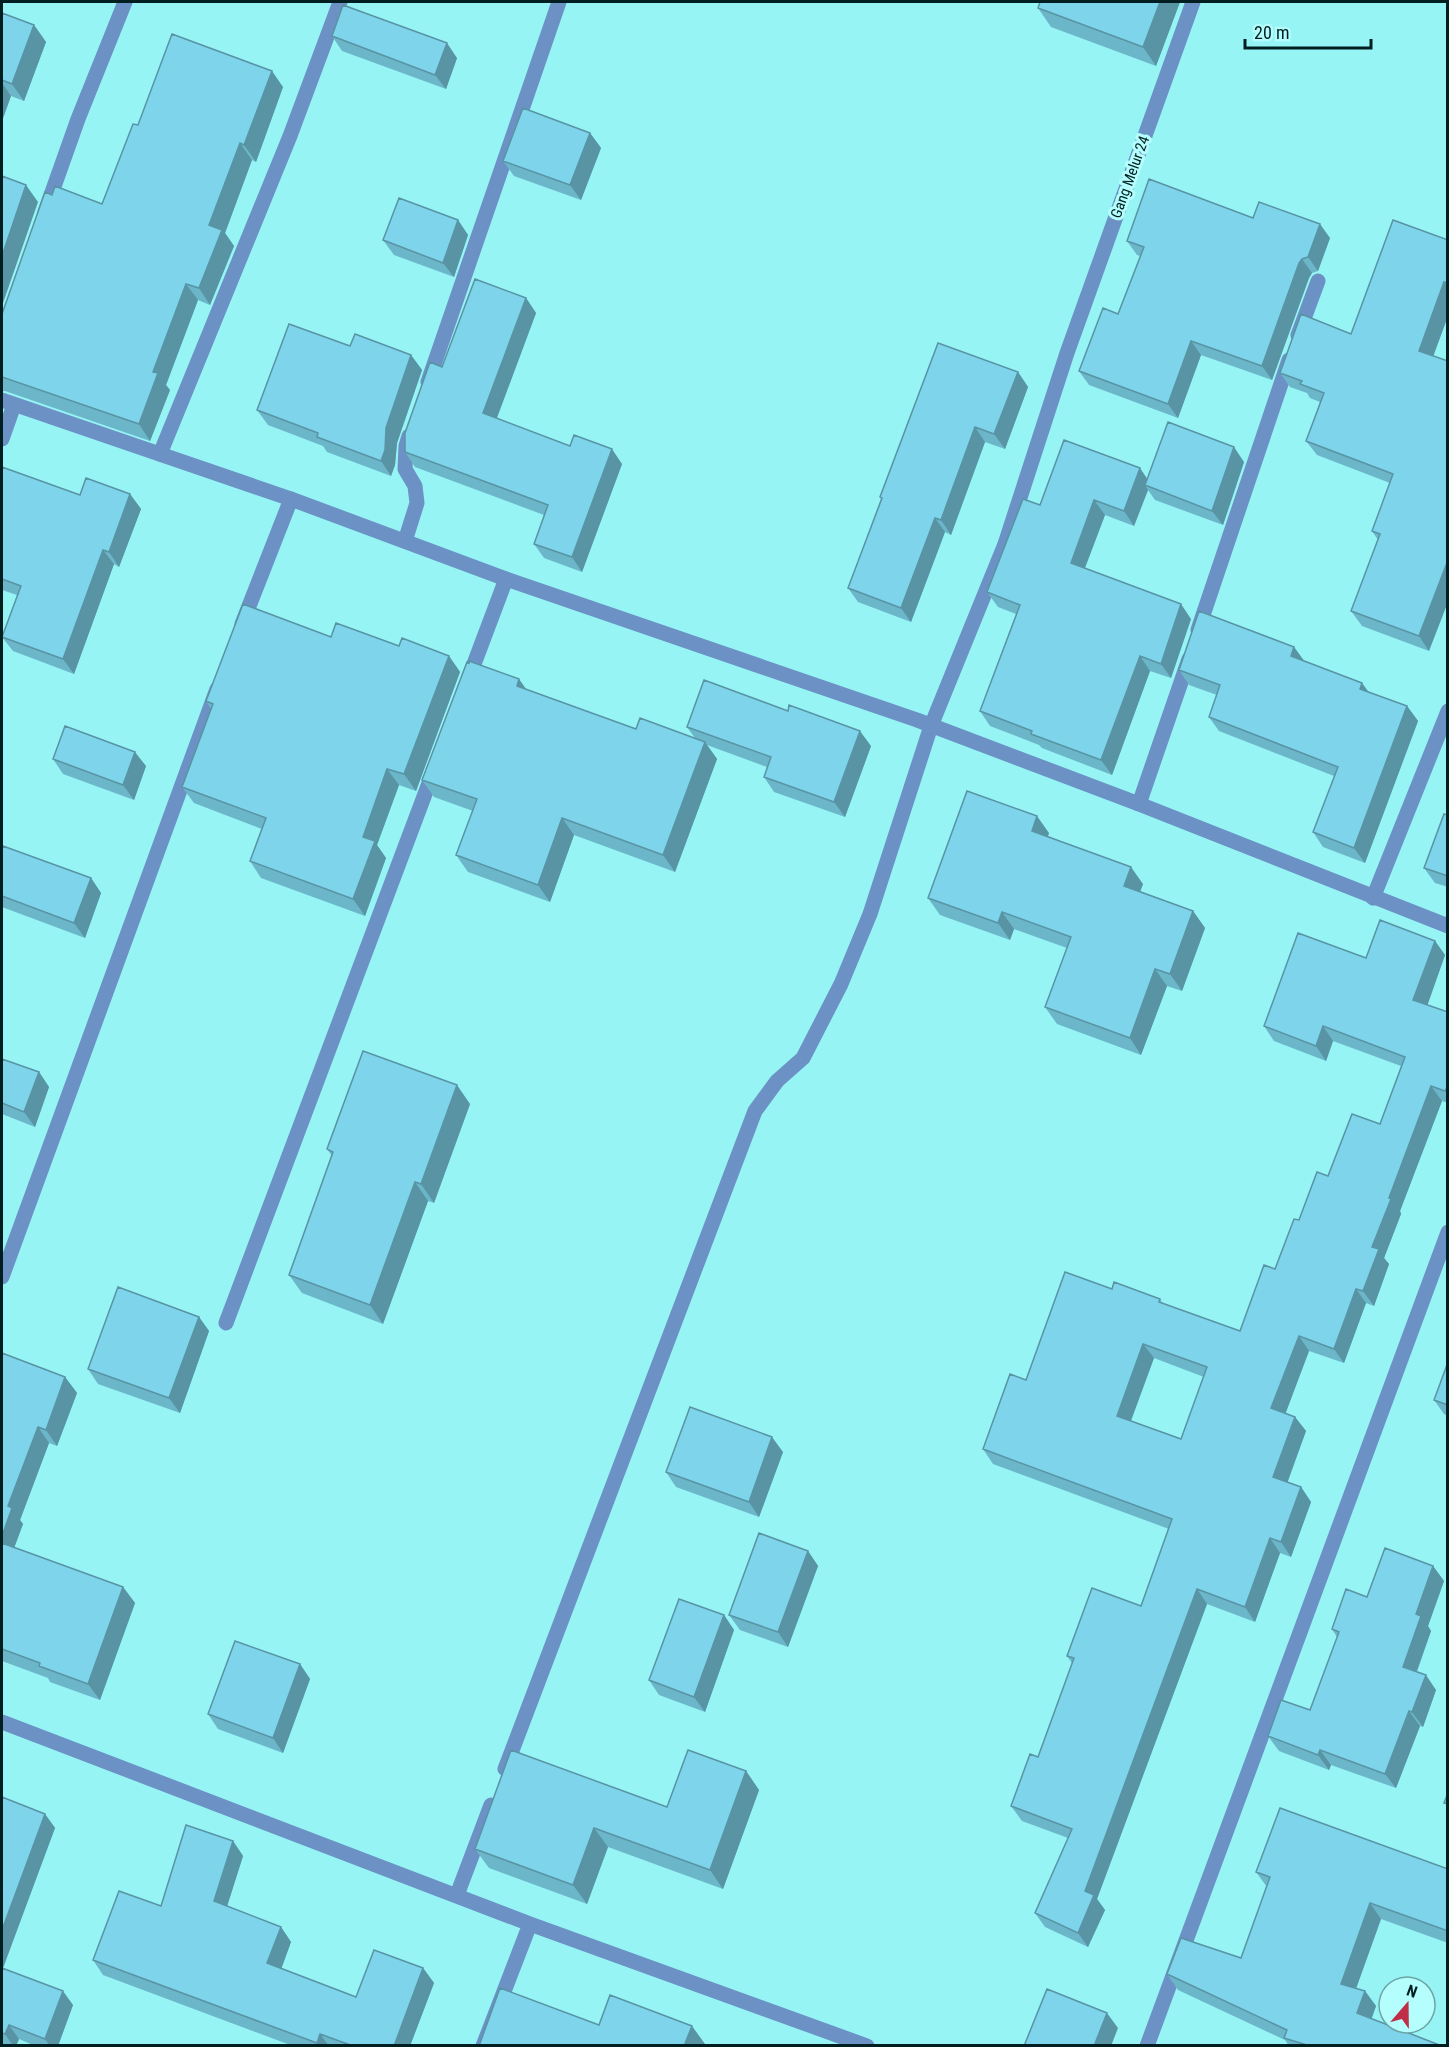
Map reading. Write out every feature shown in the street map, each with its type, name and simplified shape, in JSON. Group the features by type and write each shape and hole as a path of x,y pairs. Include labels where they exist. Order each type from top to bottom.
{"street":[{"path":"40,226 78,118 125,2"},
{"path":"160,454 290,136 340,2"},
{"path":"421,401 559,2"},
{"name":"Gang Melur 24","path":"457,1895 755,1111 777,1081 803,1058 841,984 870,914 931,726 1005,544 1068,353 1193,2"},
{"path":"1139,804 1317,281"},
{"path":"2,440 8,402 291,499 506,579 931,726 1139,804 1448,926"},
{"path":"405,541 417,502 415,486 405,469 406,446 414,424"},
{"path":"235,643 291,499"},
{"path":"464,690 506,579"},
{"path":"2,1277 222,676"},
{"path":"1373,898 1448,711"},
{"path":"226,1323 439,757"},
{"path":"1147,2046 1448,1232"},
{"path":"2,1722 530,1924 867,2046"},
{"path":"483,2046 530,1924"}],"building":[{"path":"1040,2 1160,2 1143,47 1038,8"},
{"path":"343,5 447,43 435,75 332,36"},
{"path":"2,13 34,25 12,84 2,80"},
{"path":"172,34 272,71 244,145 240,143 209,225 222,230 199,288 186,284 153,372 158,373 139,424 2,377 2,314 45,192 52,195 55,186 102,204 133,124 138,125"},
{"path":"523,108 590,133 570,185 503,161"},
{"path":"2,176 26,185 2,256"},
{"path":"1149,179 1253,218 1259,202 1320,224 1308,257 1299,263 1262,366 1191,341 1168,404 1079,371 1103,308 1118,314 1144,247 1127,241"},
{"path":"399,198 458,220 443,263 383,240"},
{"path":"1393,220 1448,240 1448,283 1444,282 1419,351 1448,361 1448,560 1419,636 1351,611 1380,534 1372,531 1393,474 1306,441 1324,393 1300,384 1302,381 1280,373 1301,314 1351,334"},
{"path":"475,279 526,298 483,413 570,446 574,435 612,449 572,557 534,544 548,505 405,452 405,433 430,362 442,367"},
{"path":"289,324 350,346 355,334 411,355 386,428 385,450 381,461 317,437 318,433 257,410"},
{"path":"938,343 1018,372 994,434 975,427 941,520 935,518 901,608 848,588"},
{"path":"1168,422 1234,447 1212,511 1145,485"},
{"path":"1064,440 1140,468 1124,511 1094,500 1071,563 1181,604 1161,664 1140,656 1101,760 1031,734 1032,731 980,711 1020,605 987,592 1023,499 1040,505"},
{"path":"2,467 80,495 86,478 130,494 109,552 103,550 63,659 2,637 21,586 2,579"},
{"path":"243,604 331,637 336,623 399,646 402,638 449,656 404,774 387,769 363,837 375,841 353,899 250,861 266,818 182,787 213,704 206,701"},
{"path":"1199,611 1294,647 1291,656 1362,683 1360,689 1407,706 1354,848 1313,832 1338,767 1209,717 1220,685 1179,670"},
{"path":"469,661 519,679 517,686 636,729 640,718 705,742 663,855 562,818 538,885 456,855 477,799 422,780"},
{"path":"704,680 788,711 789,705 860,731 834,802 764,777 771,757 687,727"},
{"path":"65,726 135,752 123,785 53,759"},
{"path":"967,791 1037,816 1032,831 1131,867 1124,886 1193,911 1170,974 1155,969 1130,1038 1045,1007 1071,937 1002,912 998,923 928,898"},
{"path":"1444,814 1448,815 1448,876 1424,868"},
{"path":"3,846 91,878 74,923 2,896"},
{"path":"1380,920 1435,941 1413,1000 1448,1012 1448,1085 1445,1091 1431,1086 1372,1247 1379,1249 1363,1291 1356,1289 1334,1349 1299,1336 1271,1408 1295,1417 1273,1477 1301,1487 1281,1542 1270,1538 1245,1607 1197,1589 1085,1891 1094,1895 1078,1933 1035,1913 1072,1829 1011,1806 1030,1754 1038,1757 1074,1658 1067,1656 1092,1588 1141,1606 1172,1519 983,1449 1010,1374 1026,1380 1065,1272 1112,1289 1114,1282 1160,1299 1159,1302 1240,1331 1264,1265 1275,1269 1294,1219 1299,1220 1317,1172 1328,1176 1352,1114 1380,1124 1405,1057 1323,1026 1316,1046 1264,1026 1298,933 1366,958","holes":["1143,1344 1207,1367 1181,1439 1117,1416"]},
{"path":"363,1051 457,1085 421,1184 415,1182 370,1305 289,1275 333,1152 327,1149"},
{"path":"2,1059 39,1072 24,1112 2,1103"},
{"path":"118,1287 199,1317 169,1398 88,1369"},
{"path":"2,1353 65,1377 46,1430 38,1427 8,1506 12,1508 2,1536"},
{"path":"1448,1362 1448,1405 1434,1400"},
{"path":"690,1407 772,1437 749,1502 666,1472"},
{"path":"759,1533 808,1551 778,1632 729,1615"},
{"path":"2,1543 123,1587 88,1684 2,1649"},
{"path":"1385,1548 1433,1566 1416,1614 1421,1616 1403,1667 1426,1675 1412,1712 1409,1711 1385,1774 1320,1750 1318,1755 1268,1736 1281,1700 1310,1710 1339,1632 1332,1629 1346,1589 1367,1597"},
{"path":"679,1599 724,1615 694,1697 649,1680"},
{"path":"235,1641 300,1664 273,1738 208,1714"},
{"path":"511,1750 667,1807 688,1750 746,1771 710,1870 594,1828 573,1885 475,1849"},
{"path":"2,1797 45,1814 2,1930"},
{"path":"1280,1808 1448,1869 1448,1931 1370,1903 1341,1984 1365,1991 1357,2013 1377,2021 1377,2035 1414,2035 1442,2046 1310,2046 1284,2038 1287,2030 1167,1974 1181,1938 1241,1958 1270,1877 1256,1872"},
{"path":"186,1825 233,1841 214,1901 281,1927 267,1963 356,1997 374,1950 423,1968 394,2046 353,2046 320,2034 317,2043 93,1960 119,1891 161,1906"},
{"path":"2,1968 63,1991 45,2039 9,2025 5,2034 2,2033"},
{"path":"500,1988 599,2025 610,1995 692,2026 684,2046 479,2046"},
{"path":"1047,1989 1107,2013 1094,2046 1024,2046"}]}
